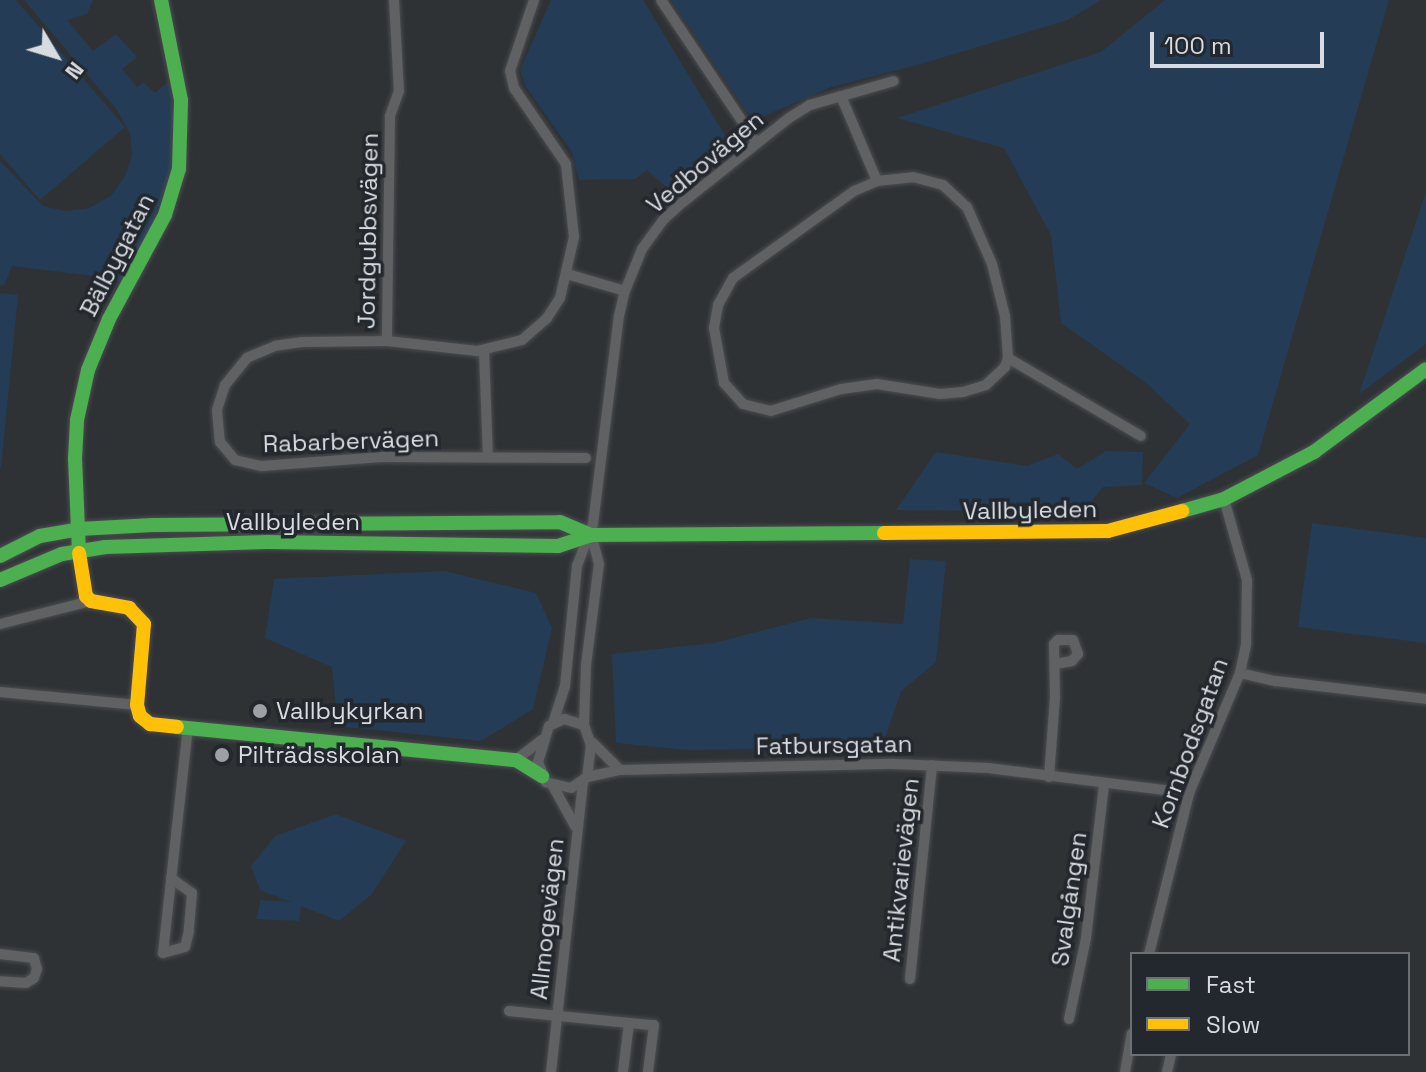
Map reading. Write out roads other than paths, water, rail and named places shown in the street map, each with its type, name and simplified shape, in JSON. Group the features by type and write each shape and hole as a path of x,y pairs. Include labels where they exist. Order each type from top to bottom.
{"main road":[{"name":"Bälbygatan","path":"79,529 75,495 77,420 88,370 105,328 165,215 179,169 181,100 161,0"},
{"name":"Vallbyleden","path":"0,580 78,549 267,542 558,546 591,535 1108,531 1224,499 1314,452 1426,369"},
{"name":"Vallbyleden","path":"0,556 40,536 79,529 153,525 560,522 591,535"},
{"path":"79,529 78,549 86,596 91,601 129,608 144,624 137,705 140,716 150,724 516,760 547,781"}],"street":[{"name":"Jordgubbsvägen","path":"394,0 399,91 390,116 387,341 438,349 484,350 522,340 547,318 560,298 574,237 566,164 514,88 510,71 534,0"},
{"path":"661,0 756,142"},
{"name":"Vedbovägen","path":"591,535 625,291 642,249 664,219 756,142 810,105 894,81"},
{"path":"841,96 877,181"},
{"path":"927,179 954,193 967,207 992,264 1005,316 1008,358 1005,367 986,385 950,394 861,385 771,411 743,404 730,394 718,365 714,328 725,288 753,260 845,196 877,181 927,179"},
{"path":"567,274 625,291"},
{"name":"Rabarbervägen","path":"387,341 302,342 275,346 247,358 225,385 217,410 220,442 235,460 262,466 382,457 586,458"},
{"path":"484,350 488,457"},
{"path":"1008,358 1141,436"},
{"name":"Kornbodsgatan","path":"1149,952 1189,793 1240,673 1249,604 1242,555 1224,499"},
{"path":"591,535 599,564 586,665 586,729 592,755 585,780 571,788 547,781 538,762 543,739 553,723 565,686 577,566 591,535"},
{"path":"0,624 91,601"},
{"path":"1049,777 1055,664"},
{"path":"1240,673 1276,681 1426,699"},
{"path":"0,692 137,705"},
{"path":"553,723 573,719 586,729 598,751 620,770"},
{"path":"171,878 192,893 189,931 185,947 163,953 164,938 188,728"},
{"path":"516,760 543,739"},
{"name":"Fatbursgatan","path":"585,780 620,770 932,765 1189,793"},
{"name":"Antikvarievägen","path":"910,979 932,765"},
{"name":"Allmogevägen","path":"551,1072 576,828 585,780"},
{"name":"Allmogevägen","path":"547,781 576,828"},
{"name":"Svalgången","path":"1069,1019 1086,938 1104,784"},
{"path":"0,954 34,958 37,969 34,978 26,983 0,981"},
{"path":"509,1011 654,1025 648,1072"},
{"path":"623,1072 629,1023"},
{"path":"1125,1072 1130,1045"}],"place":[{"name":"Vallbykyrkan","path":"260,711"},
{"name":"Pilträdsskolan","path":"222,755"}]}
